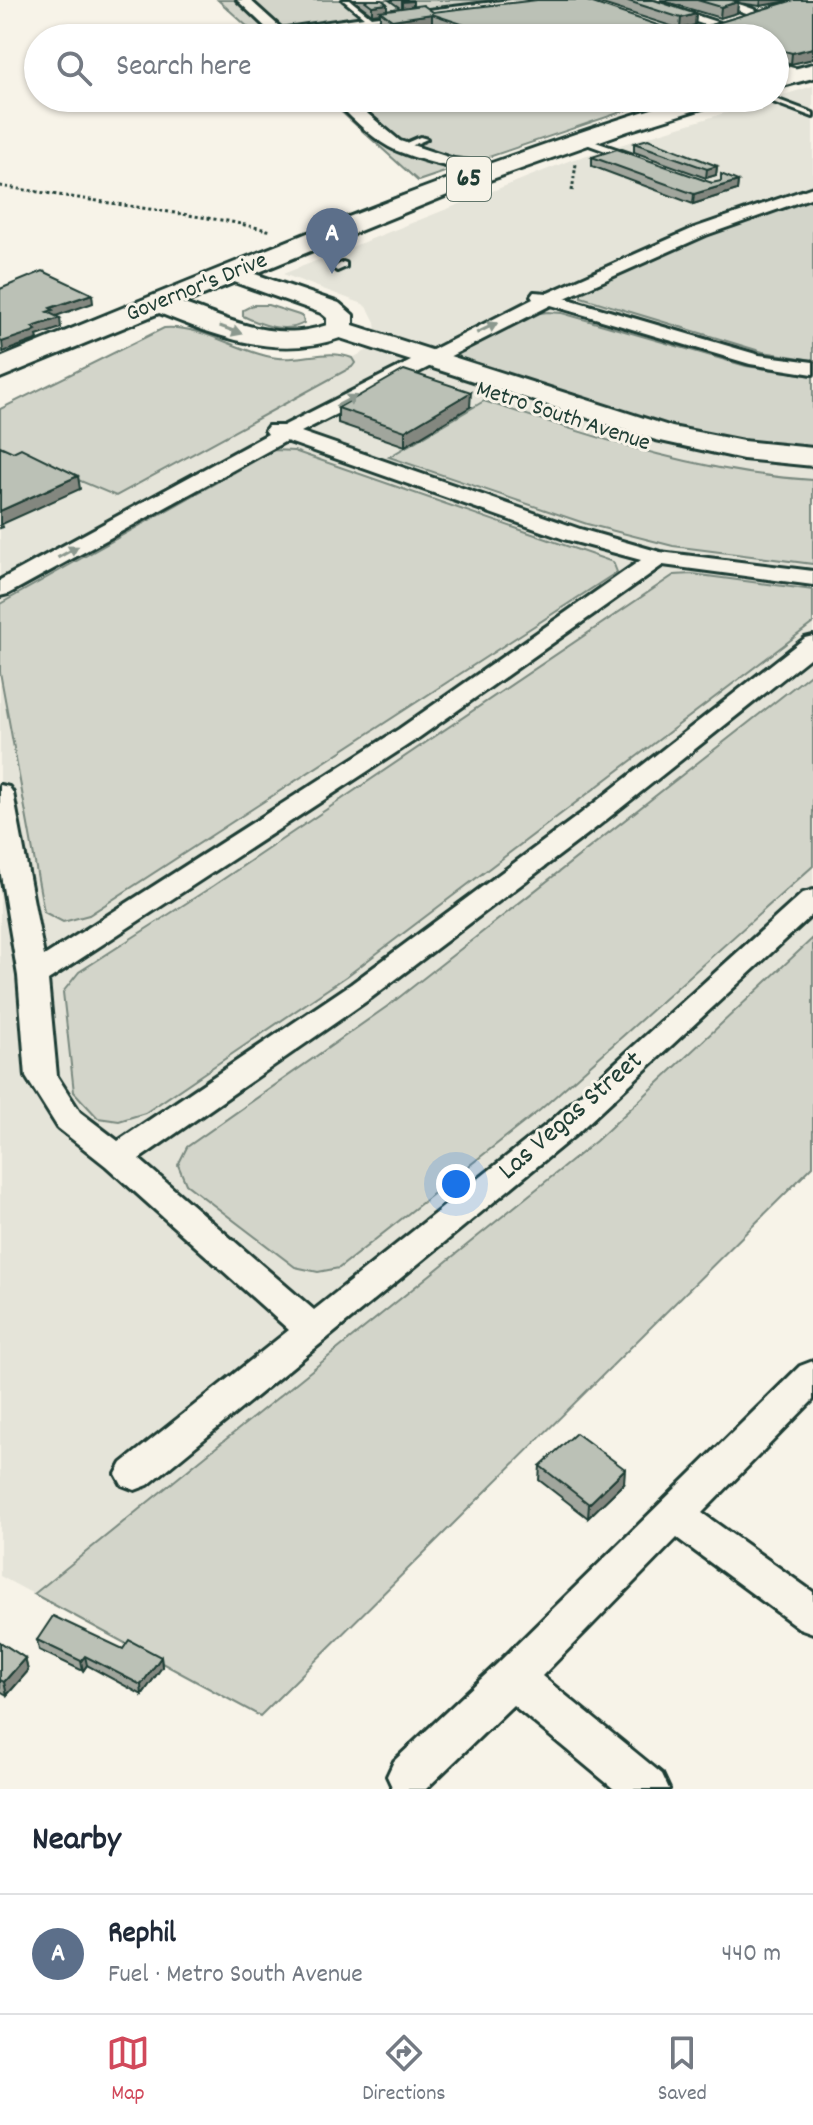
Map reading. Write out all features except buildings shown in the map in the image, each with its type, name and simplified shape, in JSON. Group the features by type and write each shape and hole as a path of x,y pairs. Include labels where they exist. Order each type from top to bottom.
{"main road":[{"name":"Governor's Drive","path":"0,369 307,242 494,169 667,112"}],"street":[{"path":"243,0 269,24"},
{"path":"636,0 716,24"},
{"path":"714,0 768,12 723,24"},
{"path":"356,112 387,140 401,147 452,163 494,169"},
{"path":"385,112 408,132 476,155 494,169"},
{"path":"0,589 285,434 405,359 525,292 692,220 813,181"},
{"path":"0,569 263,425 405,359 708,228 813,192"},
{"name":"Metro South Avenue","path":"232,273 330,308 340,315 329,334"},
{"path":"525,292 757,360 813,368"},
{"name":"Metro South Avenue","path":"158,304 266,341 329,334 696,457 813,471"},
{"name":"Metro South Avenue","path":"405,359 708,444 813,457"},
{"path":"263,425 572,534 659,558 813,578"},
{"path":"33,976 408,734 659,558"},
{"path":"117,1158 361,991 588,821 813,643"},
{"path":"0,793 33,976 42,1077 69,1120 117,1158 314,1331"},
{"name":"Las Vegas Street","path":"135,1474 562,1129 813,899"},
{"path":"409,1776 676,1516 813,1376"},
{"path":"676,1516 813,1615"},
{"path":"512,1678 647,1789"}],"lane":[{"path":"346,0 370,19"},
{"path":"340,24 527,0"},
{"path":"390,7 400,15"},
{"path":"789,106 813,115"},
{"path":"401,147 423,139"},
{"path":"581,139 636,159"}],"path":[{"path":"0,186 227,221 307,242"}],"shaded area":[{"path":"218,0 558,0 435,24 245,24"},
{"path":"813,86 813,1166 260,1716 0,1576 0,409 164,328 187,328 275,358 330,354 352,358 390,339 376,333 369,310 363,304 283,274 571,160 728,112 789,112 789,93"},
{"path":"342,112 622,112 418,181"},
{"path":"813,199 813,360 763,352 581,297 581,292 714,230"},
{"path":"253,305 268,305 299,315 304,323 281,328 243,316 243,310"},
{"path":"562,313 746,366 813,376 813,450 743,444 673,428 463,361 457,353 532,314"},
{"path":"164,328 193,331 278,358 334,354 352,358 355,363 116,496 0,447 0,409"},
{"path":"484,401 605,440 687,461 728,470 813,480 813,564 673,546 587,524 389,457"},
{"path":"274,450 294,451 613,562 617,572 89,915 63,922 44,912 0,672 0,604"},
{"path":"692,574 813,590 813,623 347,976 145,1113 119,1121 98,1118 74,1092 63,992 79,972 213,886 674,575"},
{"path":"813,672 813,866 540,1110 339,1268 318,1272 295,1267 186,1184 178,1165 187,1147 392,1003"},
{"path":"813,938 813,1166 260,1716 34,1594 596,1141"}],"place":[{"name":"Rephil","path":"332,274"}]}
